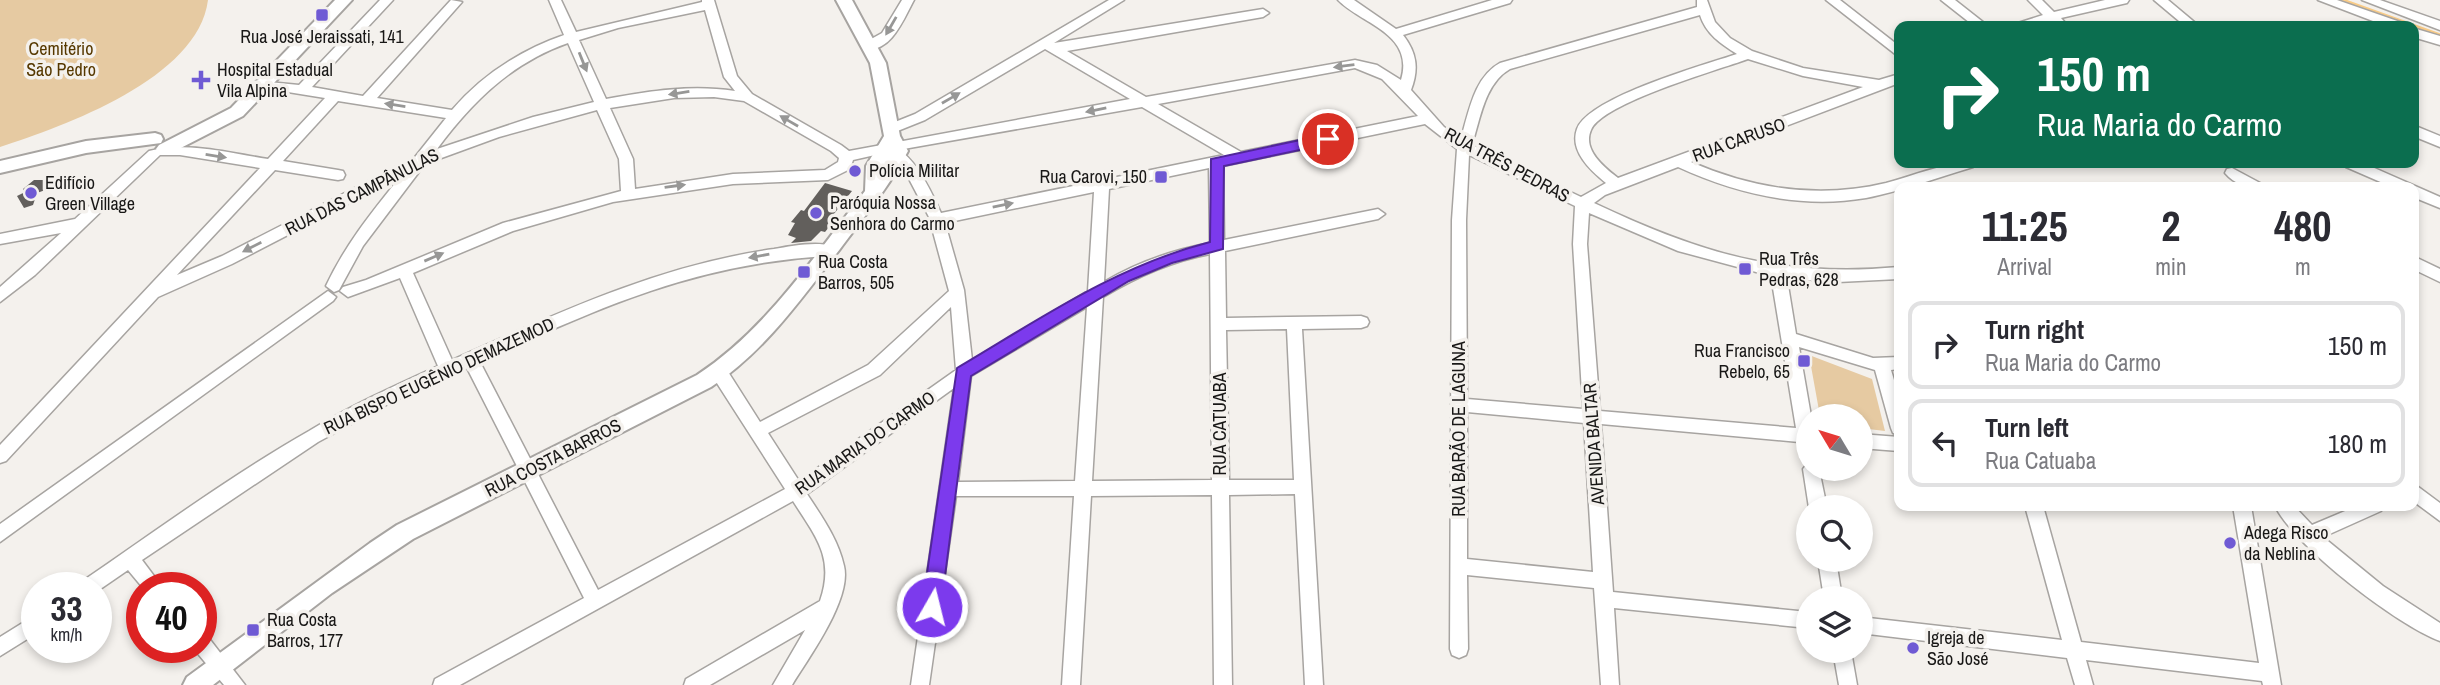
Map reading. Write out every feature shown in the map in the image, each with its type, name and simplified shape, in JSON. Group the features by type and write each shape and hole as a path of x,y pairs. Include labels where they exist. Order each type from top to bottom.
{"main road":[{"path":"0,176 81,159 156,148 220,122 237,112 344,0"},
{"path":"844,0 878,63 890,150"},
{"path":"0,167 86,147 156,148"},
{"name":"RUA COSTA BARROS","path":"195,685 306,598 405,532 719,372 775,319 873,190 890,150"}],"street":[{"path":"301,90 387,0"},
{"path":"555,0 626,159 628,193"},
{"path":"869,46 887,36 908,0"},
{"path":"0,534 337,291 404,270 508,227 628,193 861,163 890,150 920,117 1049,46 1118,0"},
{"path":"1344,0 1396,33 1409,60 1409,80 1405,89"},
{"path":"1396,33 1506,0"},
{"path":"1832,0 1894,49"},
{"path":"1947,0 1975,21"},
{"path":"2034,0 2036,21"},
{"path":"2042,21 2076,10 2123,0"},
{"path":"2160,0 2187,21"},
{"path":"2324,0 2384,21"},
{"path":"2368,0 2440,26"},
{"path":"366,101 456,2"},
{"path":"337,291 340,271 381,212 456,114 479,89 508,67 572,36 708,2 731,77 747,97 836,148 842,165"},
{"path":"1702,5 1720,36 1748,55 1775,65 1881,85"},
{"name":"RUA BARÃO DE LAGUNA","path":"1459,649 1459,220 1464,146 1488,79 1505,66 1702,5"},
{"path":"2074,21 2076,10"},
{"path":"1049,46 1263,13"},
{"path":"2419,34 2440,41"},
{"path":"1049,46 1238,157"},
{"path":"1617,185 1586,156 1584,129 1590,117 1620,101 1748,55"},
{"name":"RUA TRÊS PEDRAS","path":"890,150 1355,64 1387,74 1405,89 1427,119 1464,146 1581,204 1676,243 1778,273 1894,273"},
{"name":"RUA CARUSO","path":"1581,204 1600,191 1894,80"},
{"path":"258,90 301,90 456,114"},
{"name":"RUA DAS CAMPÂNULAS","path":"151,293 227,260 422,160 518,127 601,106 690,91 729,92 747,97"},
{"path":"0,456 335,96"},
{"path":"937,219 1427,119"},
{"path":"2419,133 2440,142"},
{"path":"0,296 80,224 156,148 338,175"},
{"path":"890,150 915,177 937,219 956,293 963,338 963,373 949,489 920,685"},
{"name":"RUA CATUABA","path":"1216,162 1223,685"},
{"path":"1679,162 1743,187 1825,196 1864,193 1894,184"},
{"path":"1902,182 1951,168"},
{"path":"2232,168 2249,182"},
{"path":"2362,168 2394,182"},
{"path":"1071,685 1102,185"},
{"path":"2419,194 2440,203"},
{"name":"AVENIDA BALTAR","path":"1581,204 1580,244 1610,685"},
{"name":"RUA MARIA DO CARMO","path":"442,685 796,492 963,373 1096,291 1159,261 1218,245 1378,214"},
{"path":"0,240 80,224"},
{"name":"RUA BISPO EUGÊNIO DEMAZEMOD","path":"111,572 313,437 471,359 596,302 669,276 770,254 827,250"},
{"path":"2419,265 2440,276"},
{"path":"404,270 448,370"},
{"path":"1778,273 1801,404"},
{"path":"757,431 874,370 956,293"},
{"path":"1219,324 1361,322"},
{"path":"1294,323 1314,685"},
{"path":"1789,338 1857,360 1882,365 1894,364"},
{"path":"471,359 530,470 594,602"},
{"path":"1882,365 1894,409"},
{"path":"719,372 831,549 836,581 829,606 782,685"},
{"path":"1459,405 1796,439"},
{"path":"1873,442 1894,444"},
{"path":"949,489 1303,487"},
{"path":"2419,495 2440,513"},
{"path":"2035,511 2084,685"},
{"path":"1873,626 2073,649 2271,679 2243,511"},
{"path":"2289,511 2310,534 2394,603 2440,633"},
{"path":"2310,534 2363,511"},
{"path":"130,559 141,572"},
{"path":"1458,566 1796,618"},
{"path":"693,685 829,606"},
{"path":"0,647 21,633"},
{"path":"217,662 236,685"},
{"path":"1844,663 1848,685"}],"green space":[{"name":"Cemitério São Pedro","path":"0,0 208,0 199,28 180,53 155,76 91,112 0,147"},
{"path":"1809,355 1872,379 1885,431 1873,430 1873,404 1818,404"}],"building":[{"name":"Edifício Green Village","path":"34,180 43,180 48,189 37,193 33,205 24,208 17,196 25,192 23,189"},
{"name":"Paróquia Nossa Senhora do Carmo","path":"825,183 852,191 830,219 834,221 825,232 821,231 811,241 791,243 796,238 788,235 795,223 791,222 801,210 804,211"}],"waterway":[{"path":"2342,0 2401,21"},
{"path":"2419,28 2440,35"}],"place":[{"name":"Rua José Jeraissati, 141","path":"322,15"},
{"name":"Hospital Estadual Vila Alpina","path":"201,80"},
{"name":"Polícia Militar","path":"855,171"},
{"name":"Rua Carovi, 150","path":"1161,177"},
{"name":"Edifício Green Village","path":"31,193"},
{"name":"Paróquia Nossa Senhora do Carmo","path":"816,213"},
{"name":"Rua Três Pedras, 628","path":"1745,269"},
{"name":"Rua Costa Barros, 505","path":"804,272"},
{"name":"Rua Francisco Rebelo, 65","path":"1804,361"},
{"name":"Adega Risco da Neblina","path":"2230,543"},
{"name":"Rua Costa Barros, 177","path":"253,630"},
{"name":"Igreja de São José","path":"1913,648"}],"route":[{"path":"932,607 963,373 1096,291 1149,265 1218,245 1216,162 1328,139"}]}
